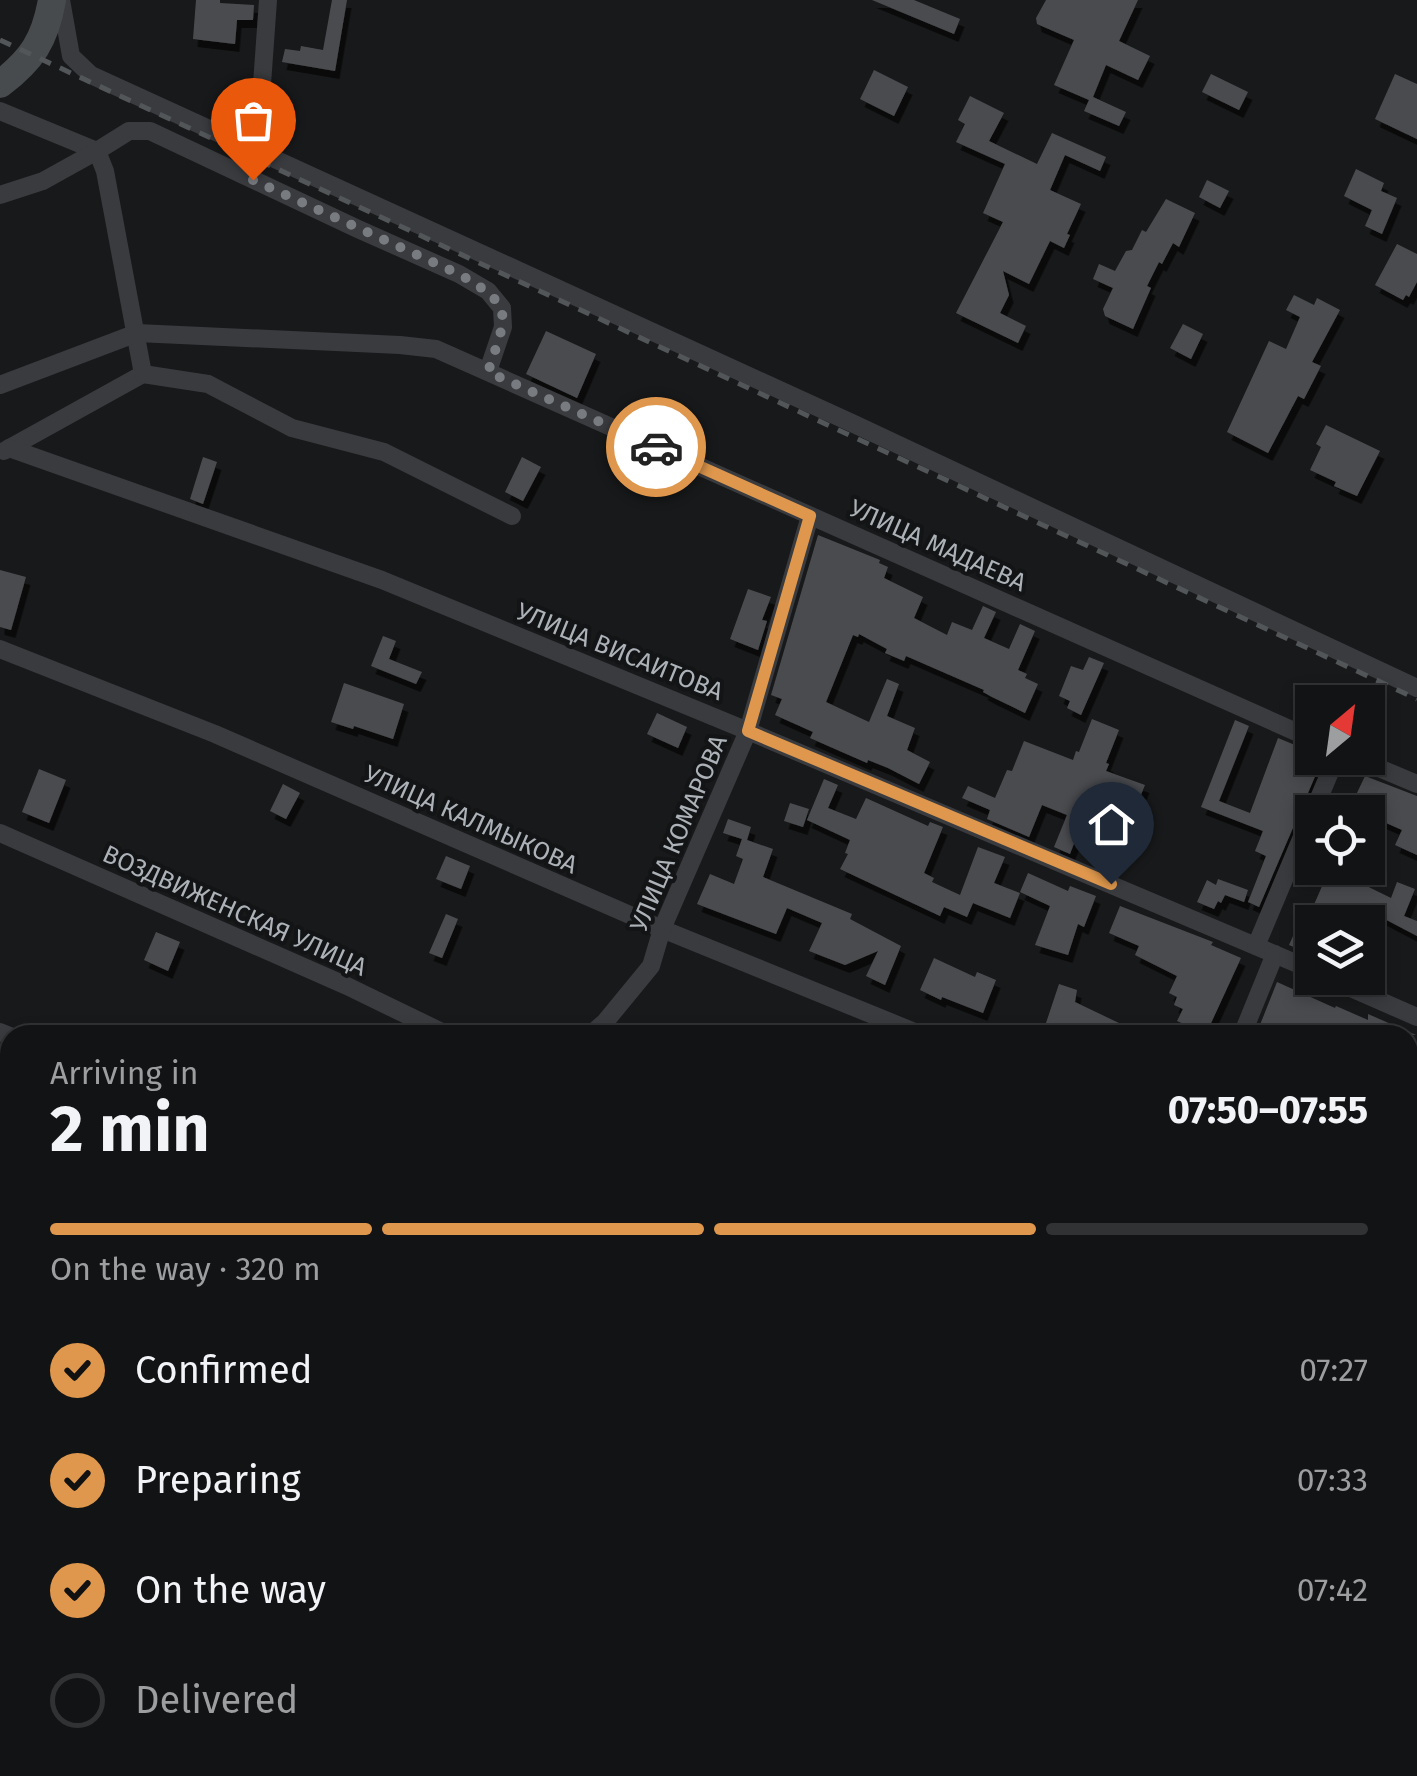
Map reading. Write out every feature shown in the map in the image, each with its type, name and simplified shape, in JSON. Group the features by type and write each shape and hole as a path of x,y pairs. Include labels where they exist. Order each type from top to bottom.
{"street":[{"path":"261,98 268,0"},
{"path":"0,84 33,54 54,6"},
{"path":"54,6 72,56 90,76 837,417 1417,688"},
{"path":"0,112 97,150 105,171 143,374"},
{"path":"0,196 44,181 129,132 150,131 488,291 502,308 503,328 488,372"},
{"name":"УЛИЦА МАДАЕВА","path":"0,384 136,333 436,349 1295,731"},
{"path":"5,451 143,374 208,384 292,428 384,452 512,516"},
{"name":"УЛИЦА ВИСАИТОВА","path":"5,451 382,580 1295,963"},
{"name":"УЛИЦА КОМАРОВА","path":"602,1025 651,966 662,930 748,731 810,516"},
{"name":"УЛИЦА КАЛМЫКОВА","path":"0,650 215,734 662,930 897,1025"},
{"path":"1385,771 1417,784"},
{"name":"ВОЗДВИЖЕНСКАЯ УЛИЦА","path":"0,833 427,1025"},
{"path":"1256,946 1295,855"},
{"path":"1246,1025 1275,954"},
{"path":"1367,995 1417,1017"}],"building":[{"path":"196,0 254,5 253,20 237,20 235,44 193,39"},
{"path":"332,0 347,0 335,71 282,62 285,49 300,51 301,46 323,50"},
{"path":"872,0 914,0 960,19 954,34"},
{"path":"1046,0 1138,0 1119,41 1150,56 1138,80 1106,65 1093,97 1126,112 1119,126 1084,111 1089,100 1054,85 1074,40 1037,24 1036,18"},
{"path":"874,70 908,87 894,116 860,99"},
{"path":"1211,74 1248,92 1239,110 1202,92"},
{"path":"1395,74 1417,84 1417,139 1375,119"},
{"path":"970,96 1004,113 989,141 1037,164 1052,133 1106,157 1100,171 1065,155 1050,190 1081,204 1064,248 1050,241 1029,284 1003,271 1009,295 1000,313 1026,326 1018,343 956,313 1003,222 983,213 1005,164 956,142 965,124 958,120"},
{"path":"1356,169 1384,183 1381,191 1397,198 1382,234 1365,226 1372,210 1344,196"},
{"path":"1207,180 1229,191 1220,208 1199,197"},
{"path":"1166,199 1195,213 1179,247 1173,243 1162,264 1159,262 1133,329 1105,316 1103,309 1113,288 1093,279 1099,264 1115,271"},
{"path":"1397,244 1417,254 1417,282 1403,300 1375,285"},
{"path":"1294,295 1314,305 1317,298 1340,310 1312,362 1321,366 1304,399 1298,396 1268,453 1227,432 1269,341 1286,349 1300,317 1286,310"},
{"path":"1183,324 1203,334 1191,359 1170,348"},
{"path":"546,331 596,354 577,398 526,374"},
{"path":"1326,425 1380,451 1357,496 1310,470 1321,447 1316,444"},
{"path":"203,457 217,462 203,504 190,499"},
{"path":"522,457 541,467 523,501 505,492"},
{"path":"818,535 880,560 888,567 884,578 923,597 914,618 947,635 952,622 972,630 983,606 996,612 984,638 1009,649 1020,624 1035,631 1018,670 1038,684 1025,713 984,690 906,656 904,661 885,653 887,649 859,634 853,635 826,702 869,722 887,679 899,684 887,716 915,728 907,750 930,762 919,784 810,738 813,732 775,715 782,699 771,695"},
{"path":"0,570 26,577 11,630 0,627"},
{"path":"748,589 771,597 762,620 767,621 758,650 730,639"},
{"path":"383,636 396,641 389,659 422,672 416,684 371,666"},
{"path":"1089,657 1104,663 1081,715 1067,708 1070,701 1059,696 1071,666 1083,670"},
{"path":"344,683 404,704 393,739 331,722"},
{"path":"657,713 687,727 678,748 647,734"},
{"path":"1092,719 1119,730 1106,771 1145,785 1134,812 1124,808 1113,832 1083,820 1070,854 1054,847 1067,815 1042,805 1029,837 987,819 990,810 962,798 968,786 995,798 1024,741 1073,760"},
{"path":"1235,720 1249,726 1219,801 1250,813 1278,738 1295,745 1295,775 1316,775 1307,795 1295,795 1295,823 1259,907 1248,902 1266,856 1255,851 1263,831 1201,807"},
{"path":"39,769 66,780 49,823 22,812"},
{"path":"1365,776 1417,796 1417,855 1395,845 1402,830 1385,822 1385,795 1356,795"},
{"path":"824,779 838,785 828,808 856,819 866,798 928,826 930,822 943,827 924,873 934,878 932,882 960,895 978,847 1005,857 994,883 1020,893 1010,918 973,903 967,917 944,907 940,916 840,869 850,840 807,820"},
{"path":"283,784 300,793 286,819 270,811"},
{"path":"790,803 809,809 803,827 784,821"},
{"path":"728,819 751,827 747,840 773,849 763,877 852,914 850,919 901,946 885,985 866,976 878,951 845,965 809,951 822,923 787,908 776,934 697,904 710,874 734,884 743,859 736,856 742,839 723,833"},
{"path":"1110,833 1123,838 1110,871 1097,865"},
{"path":"446,856 470,866 461,889 436,879"},
{"path":"1028,873 1068,891 1070,886 1096,896 1084,927 1078,924 1068,955 1035,945 1050,906 1020,892"},
{"path":"1218,879 1248,890 1244,902 1225,895 1214,909 1197,902 1207,880 1216,885"},
{"path":"1397,882 1415,889 1404,916 1417,921 1417,936 1385,919 1385,905 1314,905 1323,885 1365,885 1391,898"},
{"path":"1120,906 1213,942 1211,945 1241,958 1210,1025 1177,1021 1183,1009 1174,1005 1177,997 1169,993 1177,976 1135,955 1139,946 1109,933"},
{"path":"446,914 458,919 442,958 429,953"},
{"path":"156,932 180,942 168,971 144,960"},
{"path":"934,958 975,977 977,972 996,980 983,1013 920,990"},
{"path":"1277,982 1295,990 1295,995 1306,995 1368,1020 1368,1014 1393,1025 1260,1025"},
{"path":"1059,984 1077,990 1075,1002 1123,1025 1045,1025"}],"railway":[{"path":"0,40 1417,699"}],"way so far":[{"path":"253,180 488,291 502,308 503,328 488,372 656,447"}],"route":[{"path":"656,447 810,516 748,731 1111,884"}]}
